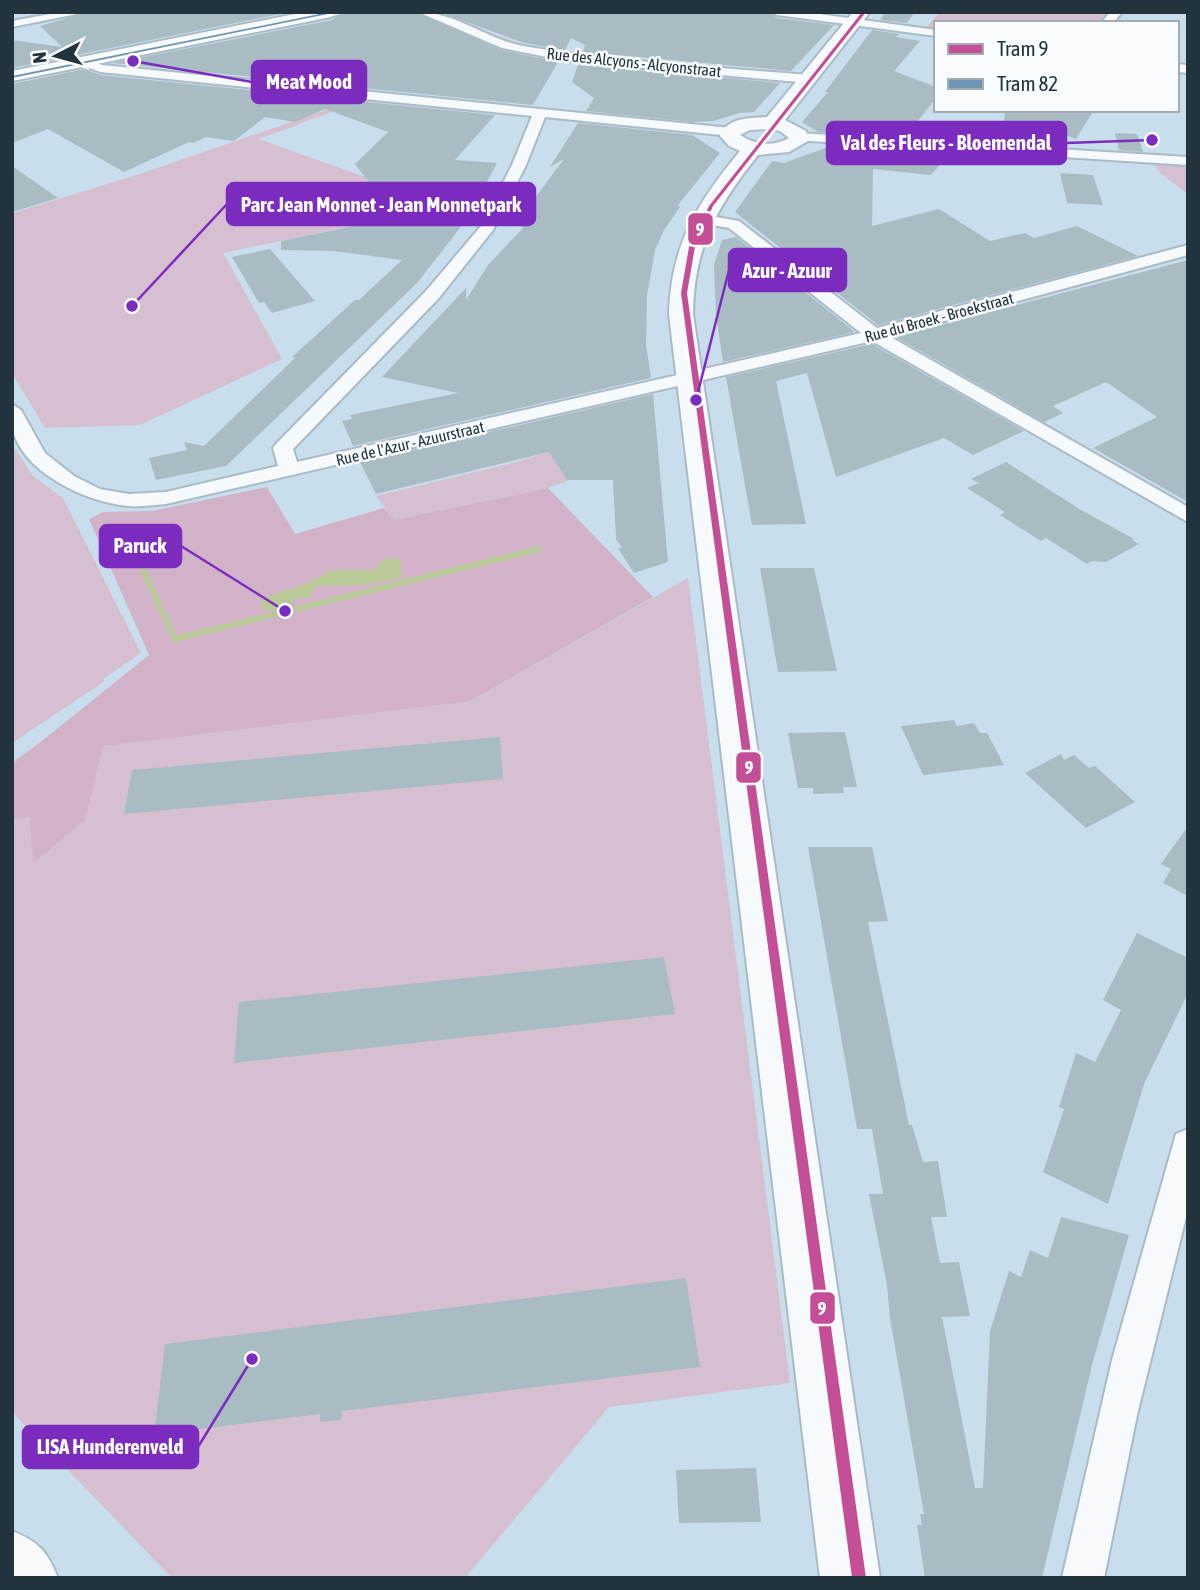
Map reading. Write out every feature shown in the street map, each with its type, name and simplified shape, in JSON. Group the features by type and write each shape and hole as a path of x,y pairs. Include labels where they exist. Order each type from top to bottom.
{"street":[{"path":"12,24 82,12"},
{"path":"13,77 331,12"},
{"name":"Rue des Alcyons - Alcyonstraat","path":"423,12 506,46 566,57 809,79"},
{"path":"777,12 858,17 934,33"},
{"path":"773,123 858,17"},
{"path":"86,62 100,68 731,132 747,124 773,123 795,130 800,138"},
{"path":"289,471 283,448 432,295 488,227 514,175 540,112"},
{"path":"731,132 733,141 753,148 781,148 793,145 800,138 1188,161"},
{"path":"753,148 700,219 683,267 680,293 689,378 850,1578"},
{"path":"700,219 734,224 875,335 1188,516"},
{"name":"Rue du Broek - Broekstraat","path":"689,378 875,335 1188,250"},
{"name":"Rue de l'Azur - Azuurstraat","path":"12,410 37,456 67,480 94,494 130,500 166,498 689,378"},
{"path":"1083,1578 1095,1511 1142,1311 1188,1144"},
{"path":"12,1561 28,1578"}],"shaded area":[{"path":"940,12 1112,14 1103,21 934,21 934,30 925,29"},
{"path":"358,99 364,100 259,139 365,177 395,217 223,253 282,359 140,425 45,428 12,373 12,213 140,174"},
{"path":"1154,164 1188,166 1188,194 1161,174"},
{"path":"12,444 33,476 63,498 141,653 103,679 105,681 12,743"},
{"path":"551,451 567,481 548,488 394,520 376,496 516,462"},
{"path":"267,487 295,534 384,508 394,520 548,488 653,597 470,701 103,746 85,820 33,863 30,817 12,819 12,765 149,655 89,519 103,512 152,511"},
{"path":"399,558 403,577 365,585 317,586 309,598 297,598 285,611 262,610 261,599 310,582 332,570 375,570 383,559"},
{"path":"688,578 790,1383 609,1407 465,1578 172,1578 12,1412 12,762 155,661 470,701"}],"building":[{"path":"89,12 290,12 12,68 12,40 62,47 40,26"},
{"path":"342,12 416,12 501,50 558,62 533,105 113,63 332,20"},
{"path":"439,12 769,12 777,18 834,25 791,71 583,52 585,45 571,38 565,50 524,43"},
{"path":"885,12 915,12 907,23 880,20"},
{"path":"872,30 899,34 896,37 920,41 894,71 934,86 934,101 914,126 957,130 957,140 818,132 802,122 828,92 825,92"},
{"path":"578,65 780,83 754,112 713,121 692,122 586,111 594,98 572,82"},
{"path":"85,69 100,75 495,115 455,160 497,163 467,219 417,283 226,466 156,480 149,458 187,450 184,442 204,446 295,358 292,357 402,260 334,251 281,250 281,241 417,213 415,196 380,197 355,164 388,132 325,109 295,122 265,117 234,141 206,137 124,172 48,129 12,143 12,84"},
{"path":"1005,112 1093,112 1076,139 1056,131 1004,122"},
{"path":"578,123 692,135 720,153 678,205 680,207 664,230 655,250 647,295 646,345 651,378 353,446 342,421 352,419 350,415 458,393 382,377 466,288 466,300 488,265 523,228 517,222 564,159 550,167"},
{"path":"1115,133 1137,134 1143,152 1119,150"},
{"path":"834,145 950,153 931,175 873,169 872,226 939,209 990,241 1025,233 1034,238 1077,226 1138,256 878,325 735,212 772,161 784,163"},
{"path":"12,166 58,198 12,212"},
{"path":"1060,173 1093,175 1103,205 1067,203"},
{"path":"736,237 855,332 723,362 716,315 714,265 722,240"},
{"path":"270,249 315,301 272,313 264,302 259,303 232,257"},
{"path":"1188,260 1188,502 1093,448 1157,417 1106,382 1053,406 1063,413 1044,422 896,337"},
{"path":"872,344 1024,431 973,455 944,438 836,477 807,373 776,381 806,524 752,525 726,377"},
{"path":"653,394 668,562 634,573 618,548 622,548 616,539 613,480 567,480 549,452 376,494 360,462"},
{"path":"1006,462 1139,544 1106,562 1092,561 1087,564 1046,538 1041,541 1000,515 1005,512 967,488 979,483 971,479"},
{"path":"760,568 814,568 837,671 778,672"},
{"path":"954,720 957,726 974,723 980,733 987,733 1004,765 923,775 901,726"},
{"path":"845,732 857,787 843,787 844,793 813,794 813,788 798,788 788,733"},
{"path":"500,737 503,779 124,814 132,770"},
{"path":"1061,754 1064,760 1074,755 1089,768 1095,766 1135,802 1086,828 1025,773"},
{"path":"1188,826 1188,896 1163,883 1171,869 1161,864"},
{"path":"808,847 872,847 888,921 868,922 909,1125 912,1125 923,1162 938,1161 947,1217 931,1217 940,1263 959,1262 970,1316 942,1317 975,1488 983,1488 990,1331 1009,1271 1021,1277 1030,1250 1048,1258 1061,1217 1129,1235 1092,1365 1042,1578 925,1578 917,1525 922,1525 920,1514 924,1514 890,1318 887,1285 869,1194 883,1194 872,1129 857,1129"},
{"path":"1137,933 1188,958 1188,993 1144,1084 1108,1204 1043,1172 1064,1109 1059,1107 1076,1053 1095,1062 1121,1010 1103,1000"},
{"path":"664,957 675,1014 234,1063 239,1002"},
{"path":"686,1278 700,1367 342,1411 341,1420 320,1422 320,1414 154,1435 165,1344"},
{"path":"756,1468 761,1522 679,1523 676,1470"}],"waterway":[{"path":"123,527 175,639 539,549"}],"tram line":[{"name":"82","path":"12,77 336,12"},
{"name":"9","path":"859,1578 684,293 692,247 711,206 864,12"}],"place":[{"name":"Meat Mood","path":"133,61"},
{"name":"Val des Fleurs - Bloemendal","path":"1152,140"},
{"name":"Parc Jean Monnet - Jean Monnetpark","path":"132,306"},
{"name":"Azur - Azuur","path":"696,400"},
{"name":"Paruck","path":"285,611"},
{"name":"LISA Hunderenveld","path":"252,1359"}]}
